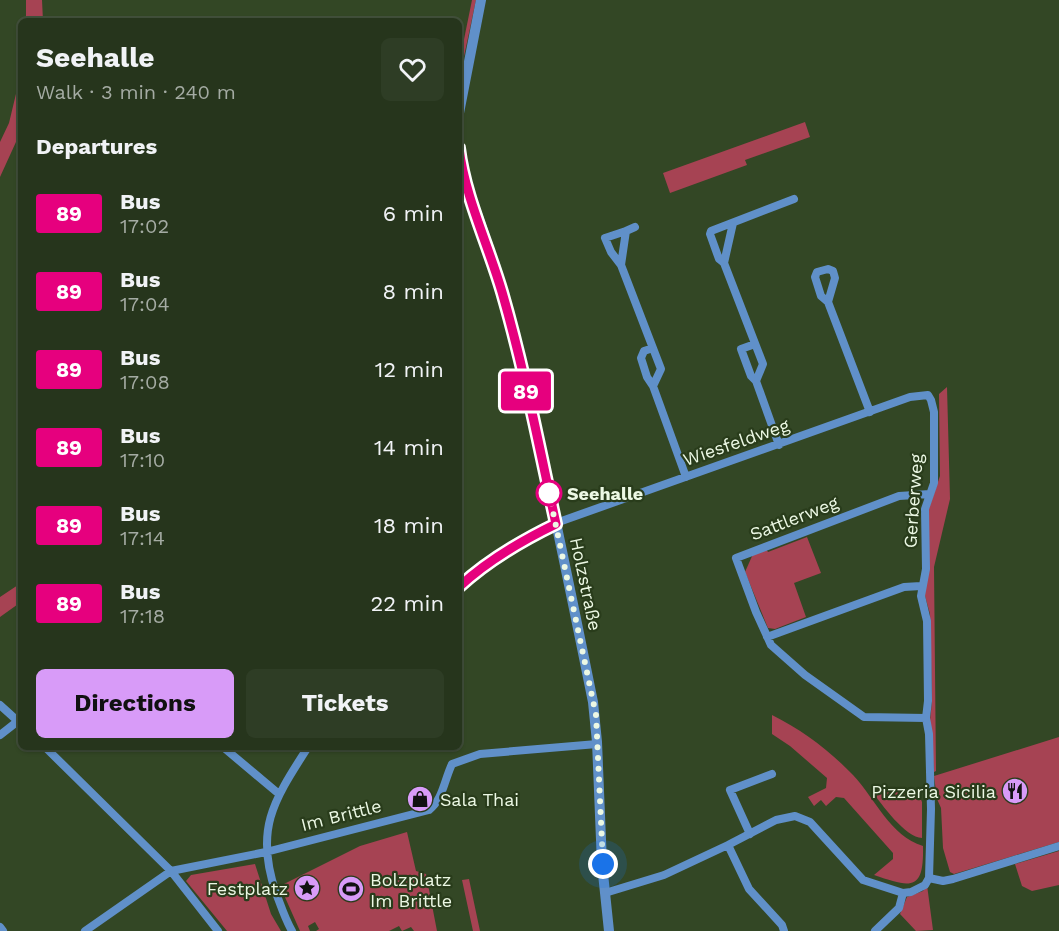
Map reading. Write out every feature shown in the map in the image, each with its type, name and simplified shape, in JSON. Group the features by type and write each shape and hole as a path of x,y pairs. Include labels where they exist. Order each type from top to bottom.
{"street":[{"path":"462,98 481,0"},
{"name":"Holzstraße","path":"462,166 508,316 556,524 596,715 609,931"},
{"path":"724,263 718,259 711,231 795,199"},
{"path":"733,223 724,263 763,364 756,381"},
{"path":"635,227 605,238 611,252 621,265 661,369 653,386"},
{"path":"621,265 626,231"},
{"path":"828,302 870,412"},
{"path":"755,344 741,349 751,376 756,381 779,445"},
{"path":"653,348 644,351 640,358 653,386 686,477"},
{"name":"Wiesfeldweg","path":"462,584 517,543 556,524 910,397 928,395"},
{"name":"Gerberweg","path":"928,395 934,412 934,483 926,509 926,569 921,586 922,603 927,621 928,702 926,718 931,809 929,878"},
{"name":"Sattlerweg","path":"766,637 736,558 899,496 930,494"},
{"path":"921,586 904,587 766,637 771,645 805,675 864,717 926,718"},
{"path":"0,705 18,722"},
{"path":"0,735 18,724"},
{"name":"Im Brittle","path":"171,871 266,852 429,810 438,803 452,764 477,754 597,744"},
{"path":"48,750 171,871 218,931"},
{"path":"228,750 279,794"},
{"path":"292,931 285,919 272,881 266,852 267,830 279,794 306,750"},
{"path":"750,834 730,790 772,774"},
{"path":"605,893 664,875 783,818 795,816 810,822 863,880 903,892 919,889 929,878 944,881 953,879 1059,846"},
{"path":"728,845 749,889 782,925 784,931"},
{"path":"85,931 171,871"},
{"path":"875,931 899,908 903,892"},
{"path":"0,927 3,931"}],"shaded area":[{"path":"26,0 42,0 43,18 26,18"},
{"path":"472,0 476,0 462,66 462,49"},
{"path":"18,86 18,138 0,177 0,142 9,123"},
{"path":"805,122 810,137 745,160 747,165 670,193 663,173"},
{"path":"947,387 950,499 934,567 936,771 934,772 930,721 932,701 930,614 925,596 928,511 940,476 939,394"},
{"path":"807,537 821,573 794,583 806,617 775,629 768,628 745,572 753,554 766,549 768,552"},
{"path":"18,585 18,604 0,617 0,597"},
{"path":"772,715 825,749 853,775 901,834 923,846 923,861 918,878 906,883 874,875 893,859 893,853 844,798 836,797 826,806 821,800 814,806 808,797 826,788 827,778 790,746 772,734"},
{"path":"1059,737 1059,842 954,874 950,872 943,848 941,808 937,799 934,776"},
{"path":"880,785 888,792 918,792 922,802 922,838 916,837 902,827 881,804 872,791"},
{"path":"407,832 416,871 426,874 437,931 414,931 411,927 402,931 399,926 389,931 316,931 319,929 315,922 308,926 310,931 300,931 280,886 360,846"},
{"path":"1059,851 1059,885 1032,891 1022,886 1015,864"},
{"path":"255,864 271,914 281,931 227,931 186,881 191,875"},
{"path":"469,879 480,931 473,931 462,880"},
{"path":"927,885 933,930 916,931 900,914 907,897 923,891"}],"bus line":[{"name":"89","path":"462,166 508,316 556,524 517,543 462,584"}],"place":[{"name":"Seehalle","path":"549,493"},
{"name":"Pizzeria Sicilia","path":"1015,791"},
{"name":"Sala Thai","path":"420,799"},
{"name":"Festplatz","path":"307,888"},
{"name":"Bolzplatz Im Brittle","path":"351,889"}],"route":[{"path":"549,493 596,715 603,864"}]}
